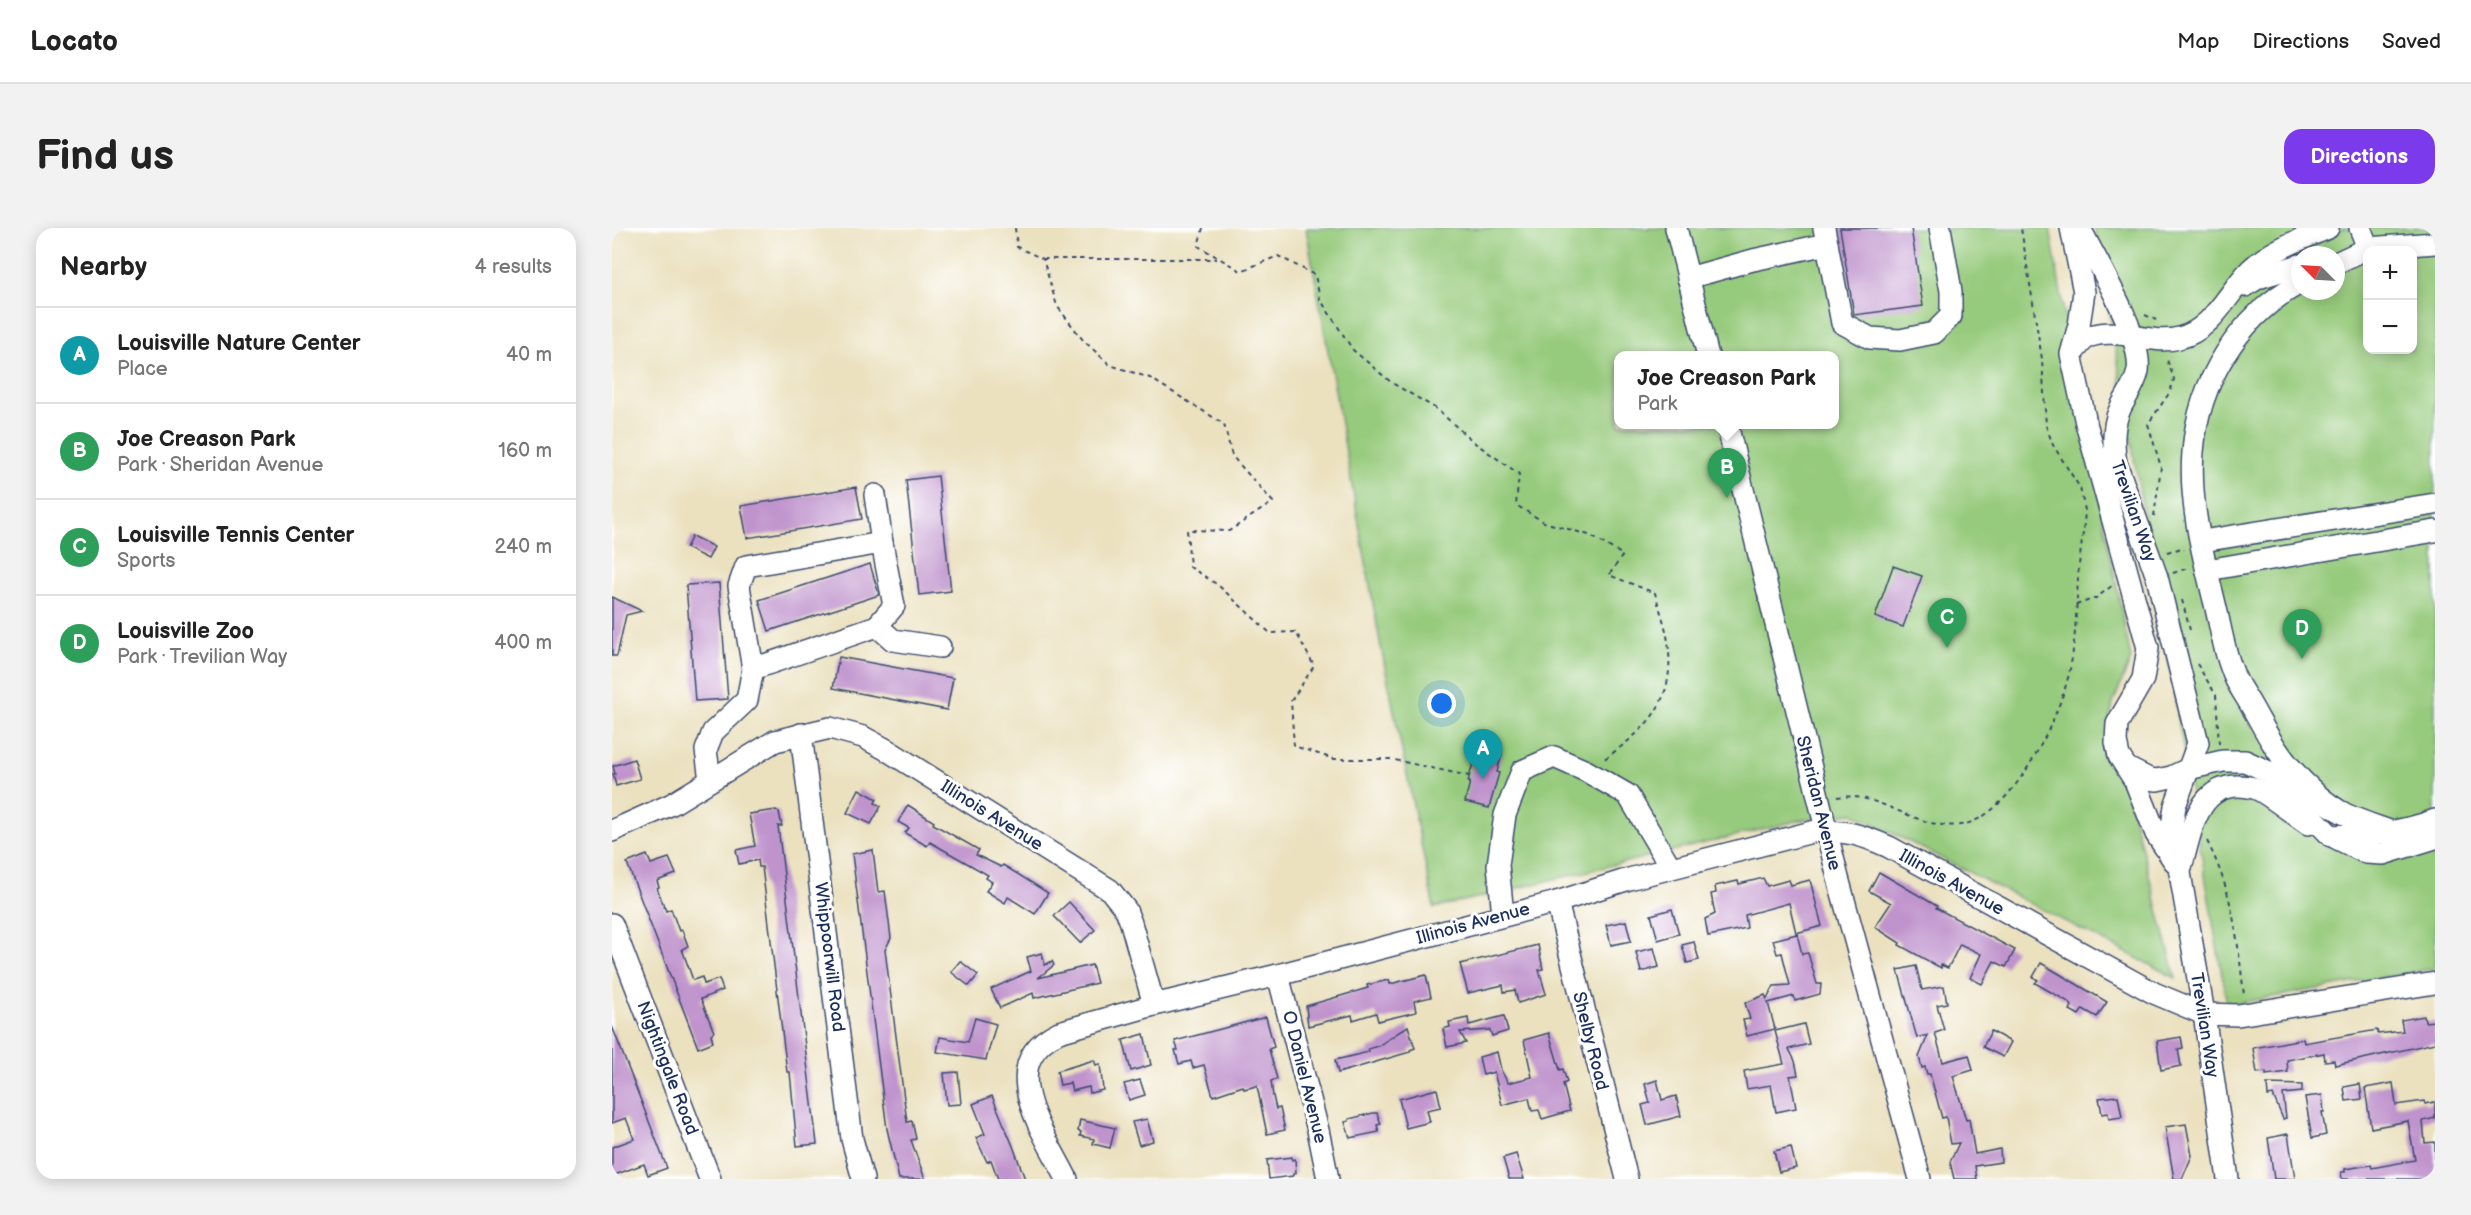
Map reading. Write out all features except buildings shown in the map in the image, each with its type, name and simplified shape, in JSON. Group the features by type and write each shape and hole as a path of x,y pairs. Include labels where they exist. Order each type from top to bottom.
{"street":[{"path":"1676,228 1707,351"},
{"path":"1688,278 1826,236 1842,323 1870,338 1900,340 1934,333 1951,316 1951,291 1940,228"},
{"name":"Trevilian Way","path":"2072,228 2084,292 2079,325 2071,354 2086,423 2148,648 2143,679 2117,724 2116,742 2120,756 2129,769 2156,834 2180,872"},
{"name":"Trevilian Way","path":"2080,228 2134,338 2139,362 2137,374 2120,408 2113,445 2116,463 2157,577 2198,743 2175,806 2172,826 2204,1014 2228,1179"},
{"path":"2071,354 2086,338 2109,333 2134,338 2168,340 2181,338 2204,324 2252,269 2288,244 2328,228"},
{"path":"2360,228 2367,246"},
{"path":"2395,246 2435,243"},
{"path":"2345,258 2363,250"},
{"path":"2232,294 2258,278 2291,268"},
{"path":"2291,287 2277,295 2257,313 2239,334 2223,357 2203,401 2193,452 2195,547 2207,570 2232,671 2274,746 2289,767 2310,788 2344,813 2392,832"},
{"name":"Sheridan Avenue","path":"1727,429 1826,831 1920,1179"},
{"path":"753,669 877,626 894,606 875,495"},
{"path":"2195,547 2435,504"},
{"path":"2207,570 2435,531"},
{"path":"710,780 706,750 713,732 747,700 753,669 739,586 746,566 882,543"},
{"path":"877,626 893,640 940,647"},
{"name":"Illinois Avenue","path":"612,831 672,804 768,744 830,728 863,737 967,798 1110,890 1126,910 1131,922 1154,1005 1557,902 1671,868 1788,837 1826,831 1856,833 1889,847 2154,993 2204,1014 2238,1015 2435,983"},
{"name":"Whippoorwill Road","path":"801,734 852,1139 863,1179"},
{"path":"1503,915 1498,865 1505,815 1522,771 1554,757 1586,771 1628,795 1671,868"},
{"path":"2129,769 2157,780 2171,777 2188,769 2223,761 2245,761 2269,772 2331,836 2374,835 2435,820"},
{"path":"2180,872 2199,809 2211,794 2225,787 2255,788 2318,830 2366,853 2383,854 2435,838"},
{"name":"Shelby Road","path":"1557,902 1627,1179"},
{"name":"Nightingale Road","path":"612,924 710,1179"},
{"name":"O Daniel Avenue","path":"1278,975 1318,1130 1328,1179"},
{"path":"1068,1179 1030,1103 1025,1077 1029,1057 1035,1047 1046,1038 1059,1032 1154,1005"}],"path":[{"path":"1015,228 1017,247 1043,259 1220,259"},
{"path":"1203,228 1198,246 1240,271 1278,256 1315,275 1320,299 1353,350 1392,383 1435,408 1475,443 1520,474 1516,505 1544,522 1589,535 1623,555 1610,575 1655,592 1668,642 1667,685 1660,707 1633,739 1586,771"},
{"path":"1819,802 1847,796 1860,797 1940,825 1961,825 1977,819 1997,807 2015,788 2057,708 2069,671 2074,643 2085,510 2080,488 2053,445 2046,426 2042,360 2021,228"},
{"path":"1043,259 1057,306 1083,340 1110,365 1150,378 1224,424 1232,456 1273,502 1229,531 1187,530 1190,567 1218,585 1270,633 1296,632 1314,666 1291,701 1294,746 1334,759 1390,759 1469,776"},
{"path":"2162,553 2195,547"}],"green space":[{"path":"1306,228 2050,228 2071,354 2131,659 2113,703 2104,750 2127,792 2176,978 1853,813 1801,820 1434,908 1380,642"},
{"path":"2095,228 2435,228 2435,968 2227,1005"}],"place":[{"name":"Joe Creason Park","path":"1727,498"},
{"name":"Louisville Tennis Center","path":"1947,648"},
{"name":"Louisville Zoo","path":"2302,659"},
{"name":"Louisville Nature Center","path":"1483,779"}]}
